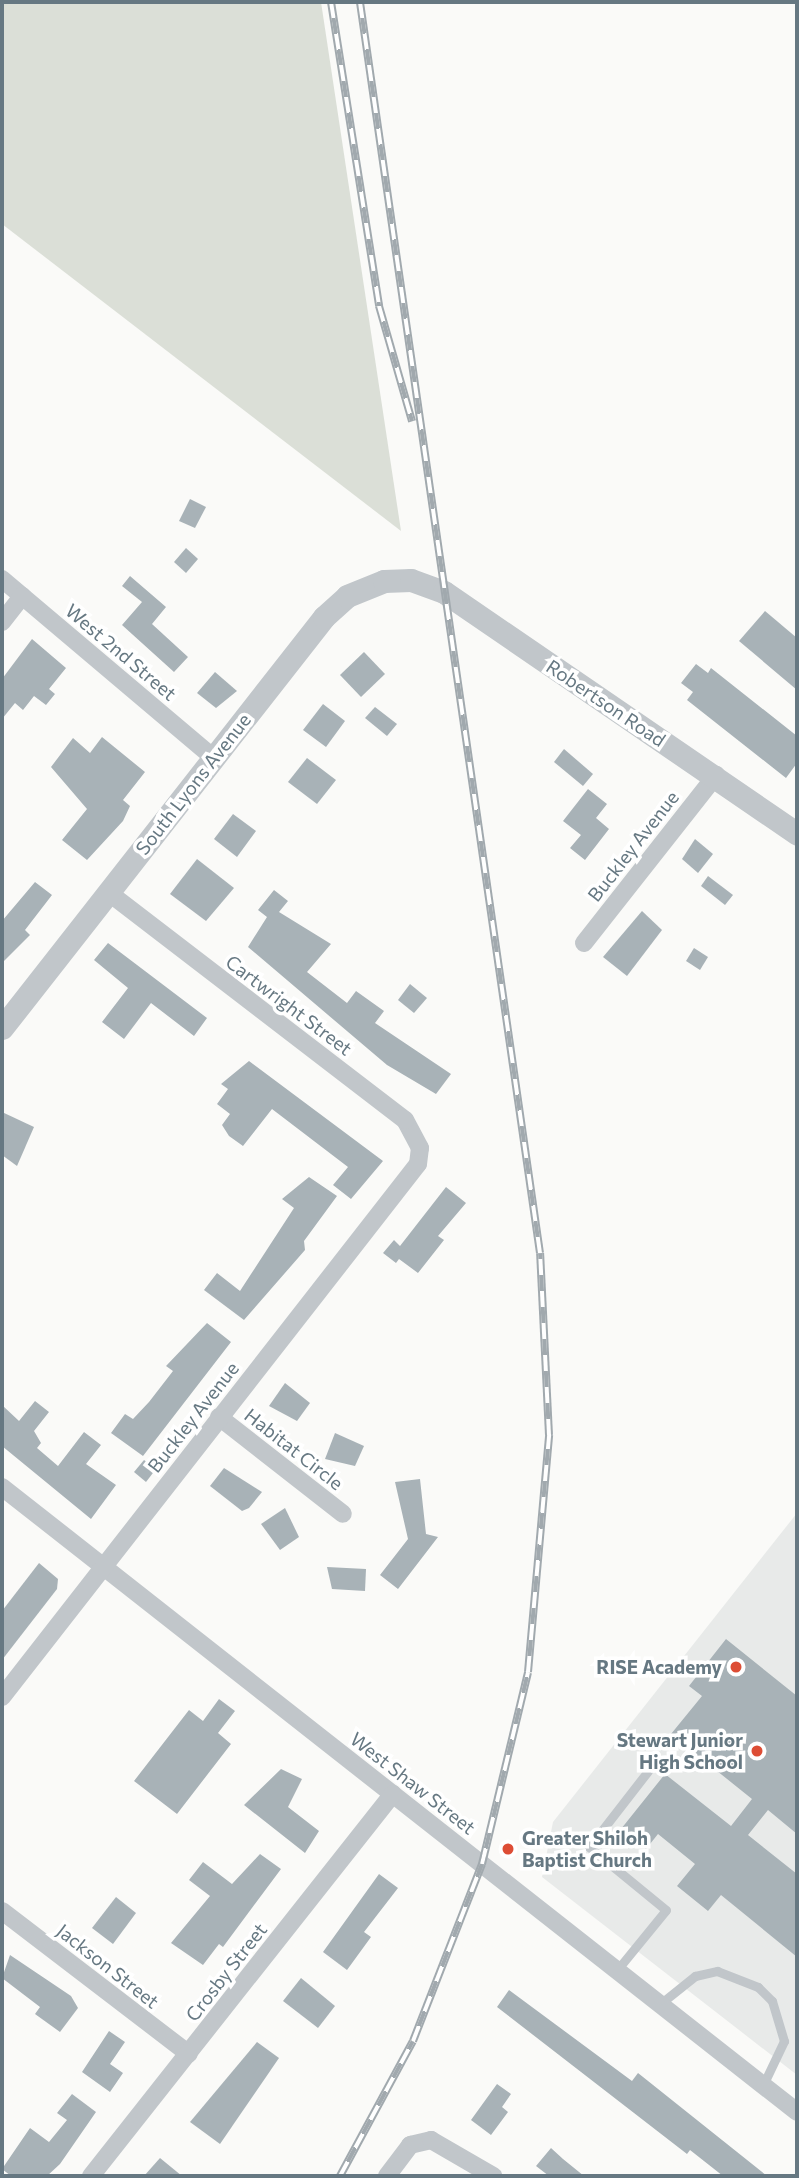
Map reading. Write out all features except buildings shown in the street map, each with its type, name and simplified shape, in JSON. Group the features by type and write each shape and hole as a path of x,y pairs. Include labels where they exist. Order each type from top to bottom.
{"street":[{"name":"West 2nd Street","path":"2,579 214,758"},
{"name":"South Lyons Avenue","path":"2,1028 336,604 372,584 411,580"},
{"name":"Robertson Road","path":"411,580 444,592 716,775 797,834"},
{"path":"2,622 22,596"},
{"name":"Buckley Avenue","path":"584,943 716,775"},
{"name":"Cartwright Street","path":"108,893 405,1120 420,1148 418,1164"},
{"name":"Buckley Avenue","path":"2,1697 418,1164"},
{"name":"Habitat Circle","path":"219,1417 344,1514"},
{"name":"West Shaw Street","path":"2,1487 797,2112"},
{"name":"Crosby Street","path":"91,2176 393,1794"},
{"name":"Jackson Street","path":"2,1911 189,2054"},
{"path":"387,2176 410,2145 431,2140 493,2176"}],"lane":[{"path":"617,1970 666,1910 589,1847 648,1771"},
{"path":"660,2004 695,1976 717,1971 758,1987 772,2001 784,2041 763,2085"}],"shaded area":[{"path":"2,2 321,2 401,531 2,224"},
{"name":"RISE Academy","path":"797,1513 797,2075 542,1877 553,1822"}],"railway":[{"path":"331,2 379,306 412,421"},
{"path":"340,2176 413,2041 482,1864 528,1672 549,1435 540,1253 360,2"}],"place":[{"name":"RISE Academy","path":"736,1667"},
{"name":"Stewart Junior High School","path":"757,1751"},
{"name":"Greater Shiloh Baptist Church","path":"508,1849"}]}
